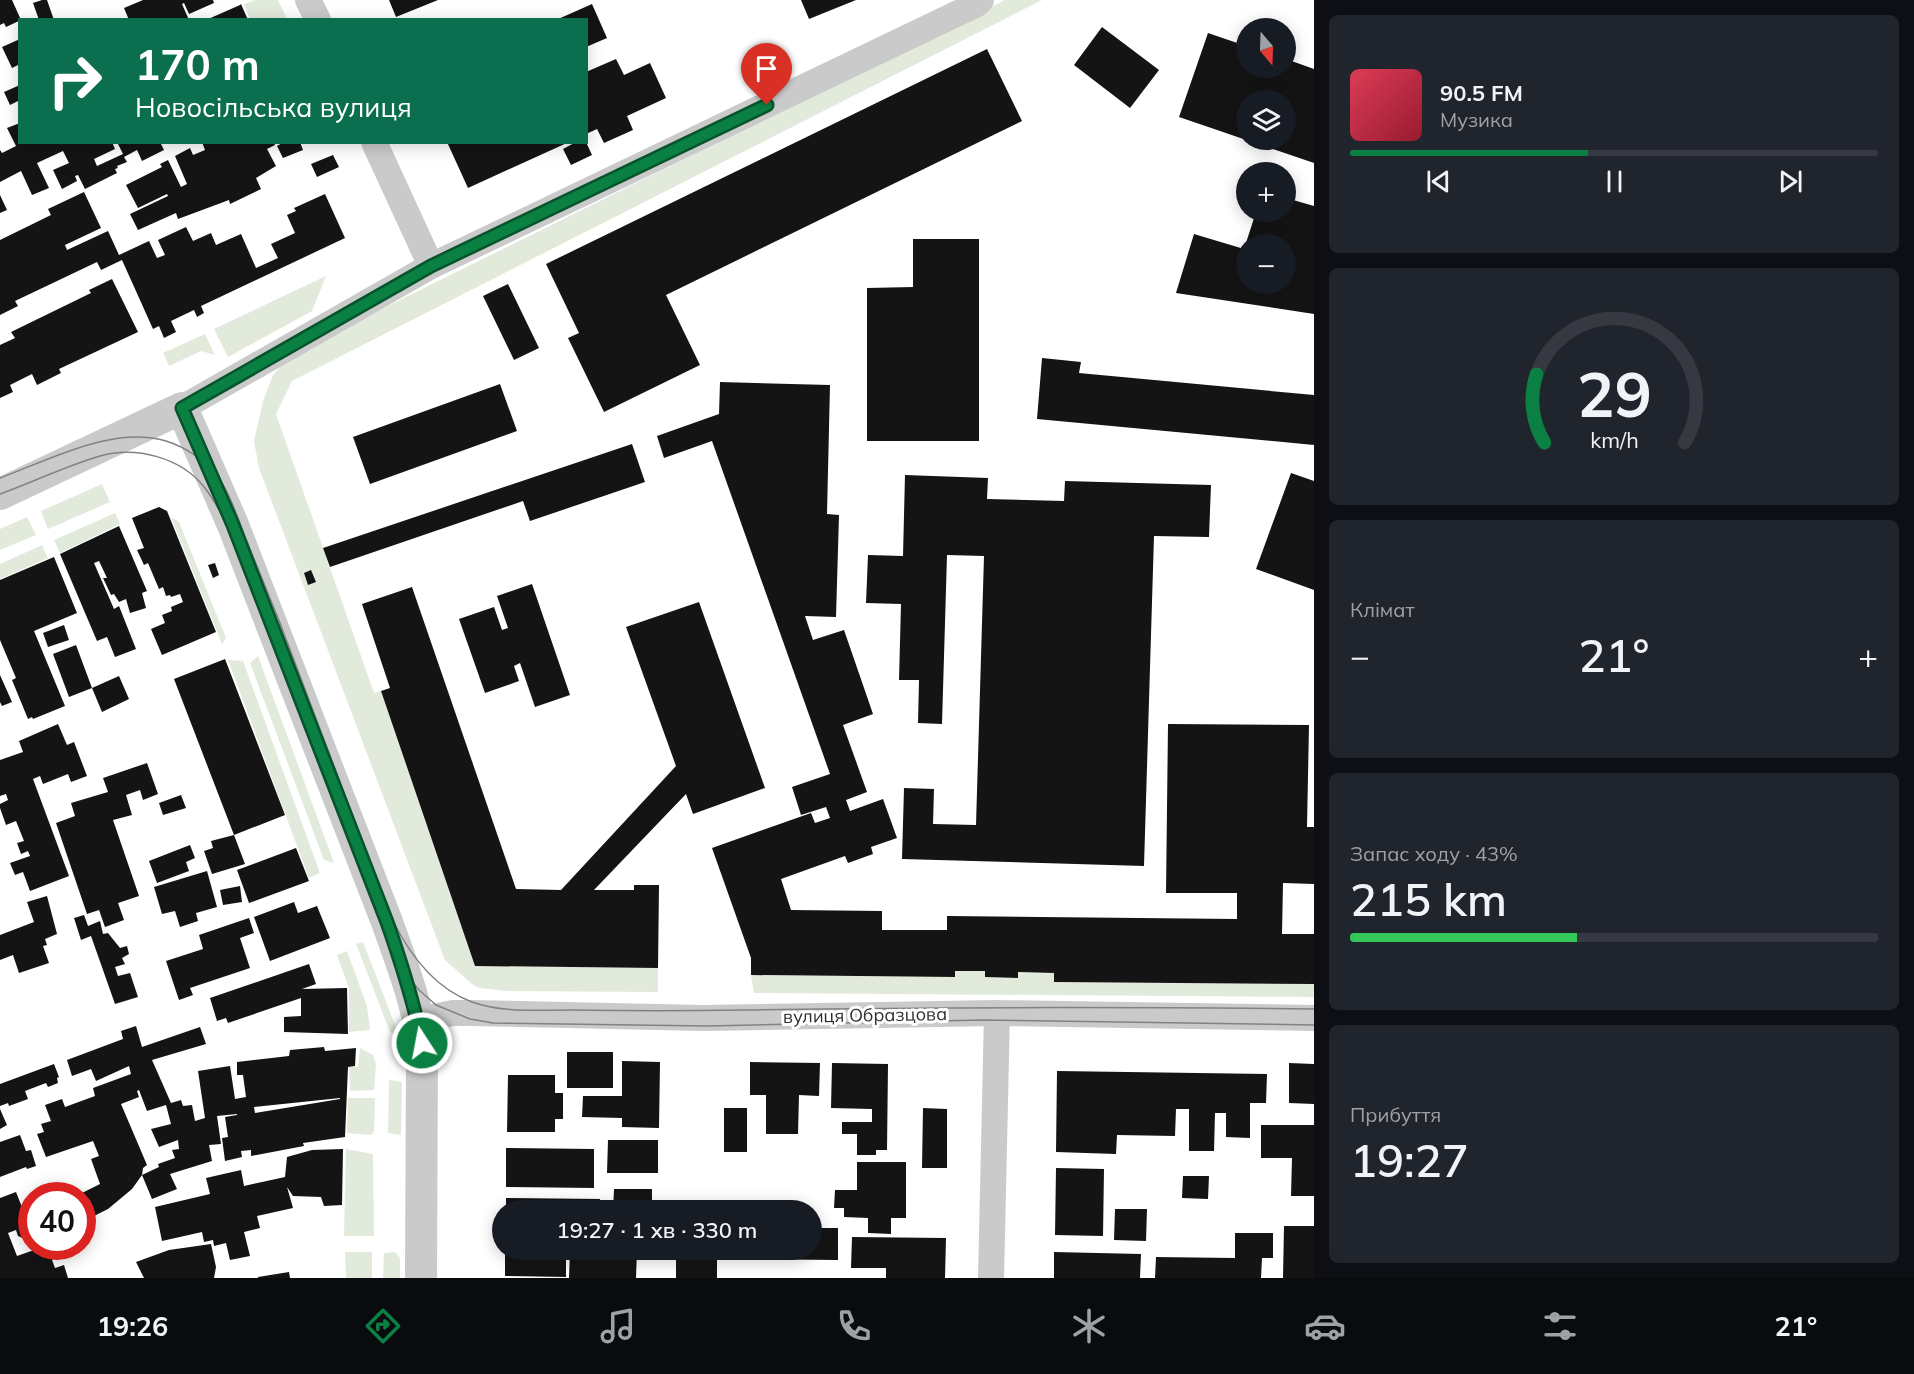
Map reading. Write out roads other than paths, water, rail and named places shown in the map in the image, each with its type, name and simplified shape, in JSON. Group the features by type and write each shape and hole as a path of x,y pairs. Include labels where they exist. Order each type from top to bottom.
{"street":[{"path":"308,0 317,18"},
{"path":"0,494 182,408 431,266 977,4 981,0"},
{"path":"375,144 431,266"},
{"path":"182,408 233,525 383,911 405,973 418,1020 422,1049 421,1278"},
{"name":"вулиця Образцова","path":"418,1020 470,1013 704,1018 997,1013 1314,1018"},
{"path":"991,1278 997,1013"}],"tram line":[{"path":"0,478 60,454 125,437 146,437 174,444 189,451 215,473 231,499 393,921 407,946 425,969 446,988 472,1002 496,1008 534,1010 1314,1009"},
{"path":"0,494 87,460 128,452 171,462 195,477 205,488 222,515 391,951 419,990 436,1005 470,1019 493,1023 708,1026 982,1020 1314,1025"}]}
